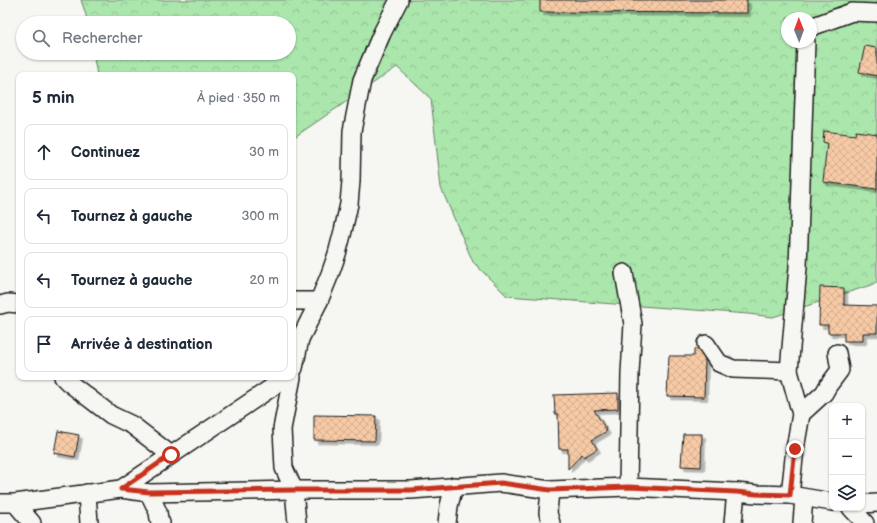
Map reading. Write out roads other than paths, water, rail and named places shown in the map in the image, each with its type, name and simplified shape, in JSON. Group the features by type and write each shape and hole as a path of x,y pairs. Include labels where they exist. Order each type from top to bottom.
{"street":[{"path":"296,354 300,339 319,301 344,231 349,204 351,181 352,131 362,80 382,33 399,0"},
{"path":"817,25 852,12 877,13"},
{"path":"802,523 797,496 795,449 801,414 789,371 798,267 806,48"},
{"path":"624,273 633,324 630,374 628,487"},
{"path":"296,301 319,301"},
{"path":"0,305 16,304"},
{"path":"706,344 719,363 732,369 789,371"},
{"path":"801,414 824,393 840,370 837,353"},
{"path":"66,380 111,415 132,425 171,455"},
{"path":"121,489 282,380"},
{"path":"290,380 282,429 284,468 294,490 296,523"},
{"path":"7,503 121,489 149,492 411,490 501,483 550,490 628,487 736,492 797,496 829,501"},
{"path":"447,523 454,486"},
{"path":"550,490 548,514 551,523"},
{"path":"149,492 161,523"},
{"path":"733,523 736,492"},
{"path":"86,493 89,523"},
{"path":"7,503 32,523"},
{"path":"865,504 877,503"},
{"path":"854,511 865,523"}]}
